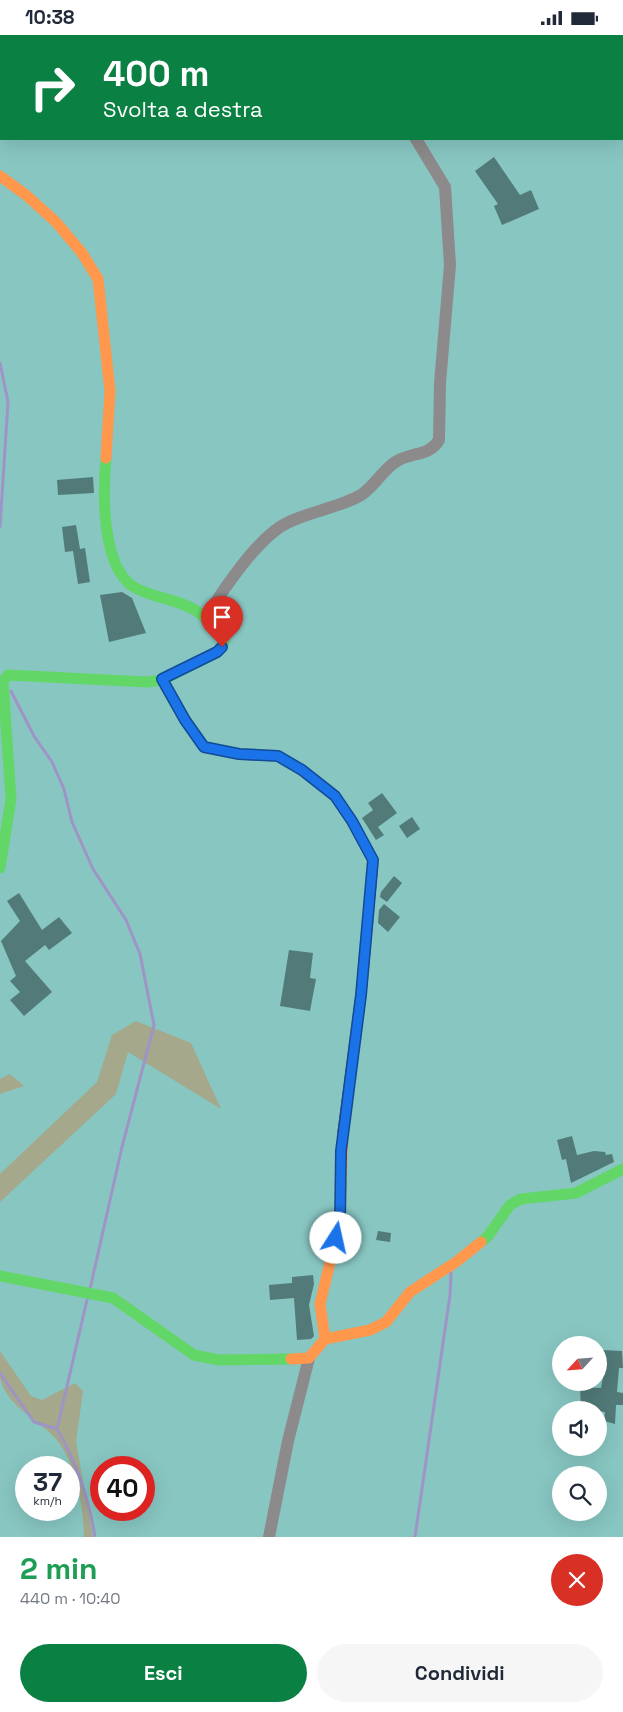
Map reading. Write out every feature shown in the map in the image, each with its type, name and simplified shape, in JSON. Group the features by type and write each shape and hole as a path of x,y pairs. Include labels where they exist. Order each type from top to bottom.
{"street":[{"path":"206,618 240,568 266,539 285,524 361,495 394,462 404,457 429,451 439,440 440,383 450,265 445,187 417,140"},
{"path":"0,176 15,185 57,224 82,254 98,279 108,362 110,409 106,447 108,543 122,577 149,594 193,609 206,618 224,640 222,647 217,652 162,679 146,682 8,675 3,682 11,799 0,868"},
{"path":"162,679 185,720 204,747 239,754 278,756 302,770 335,796 352,821 373,860 361,995 341,1151 340,1221 320,1305 325,1339"},
{"path":"269,1537 288,1441 309,1358 325,1339 370,1330 386,1322 410,1292 456,1262 488,1236 510,1205 522,1199 576,1193 623,1169"},
{"path":"0,1275 113,1298 194,1355 219,1360 309,1358"}],"green space":[{"path":"136,1021 191,1043 221,1109 128,1052 116,1094 0,1202 0,1174 97,1082 112,1035"},
{"path":"10,1074 24,1086 0,1094 0,1079"},
{"path":"0,1351 31,1396 42,1400 75,1383 83,1391 76,1442 79,1456 66,1456 56,1439 9,1397 0,1378"},
{"path":"80,1464 93,1537 84,1537"}],"building":[{"path":"494,157 520,195 531,190 539,209 502,225 494,206 498,204 475,171"},
{"path":"93,477 94,493 58,495 57,480"},
{"path":"76,525 80,549 85,548 90,582 78,584 73,551 65,552 62,527"},
{"path":"122,592 132,598 146,633 109,642 100,595"},
{"path":"382,793 397,813 378,827 384,835 376,840 362,818 373,810 368,803"},
{"path":"412,817 420,829 407,838 399,826"},
{"path":"394,876 402,883 387,902 380,897 381,892"},
{"path":"19,893 42,930 59,917 72,933 49,950 45,945 25,961 52,992 24,1016 10,1000 20,992 10,981 16,976 1,941 20,921 7,901"},
{"path":"384,904 400,917 388,932 378,923 379,910"},
{"path":"289,950 313,953 310,978 316,979 310,1011 280,1006"},
{"path":"572,1136 577,1155 594,1151 605,1152 606,1155 612,1154 614,1162 571,1183 566,1159 562,1160 557,1140"},
{"path":"378,1231 391,1233 390,1242 376,1240"},
{"path":"313,1275 314,1284 309,1305 314,1336 311,1339 297,1340 294,1298 270,1300 269,1285 292,1283 292,1277"},
{"path":"608,1350 622,1351 623,1368 619,1368 617,1392 623,1393 623,1405 616,1405 615,1424 607,1422 607,1401 581,1401 580,1391 608,1391"}],"waterway":[{"path":"0,363 8,402 0,527"},
{"path":"11,691 34,736 52,762 64,789 72,822 93,869 126,920 140,954 154,1025 122,1147 90,1289"},
{"path":"415,1537 450,1295 451,1273"},
{"path":"87,1300 57,1429 81,1481 95,1537"},
{"path":"0,1373 34,1422 57,1429"}],"traffic: fast":[{"path":"0,868 11,799 3,682 8,675 147,682 162,680 217,652 222,647 224,640 198,612 183,604 142,591 134,587 123,577 115,563 106,528 104,490 106,458"},
{"path":"162,680 185,720 205,747 239,754 278,756 302,770 335,796 352,821 373,860 372,873"},
{"path":"481,1242 488,1236 510,1205 521,1199 576,1193 623,1169"},
{"path":"0,1276 113,1298 194,1355 219,1360 291,1359"}],"traffic: slow":[{"path":"0,176 26,195 56,222 82,253 98,279 110,391 106,458"},
{"path":"325,1339 320,1304 340,1221 343,1132"},
{"path":"291,1359 309,1358 325,1339 370,1330 386,1322 410,1292 456,1262 481,1242"}],"traffic: jam":[{"path":"343,1132 361,995 372,873"}],"route":[{"path":"222,647 217,652 162,679 185,720 204,747 239,754 278,756 302,770 335,796 352,821 373,860 361,995 341,1151 340,1221 336,1238"}]}
